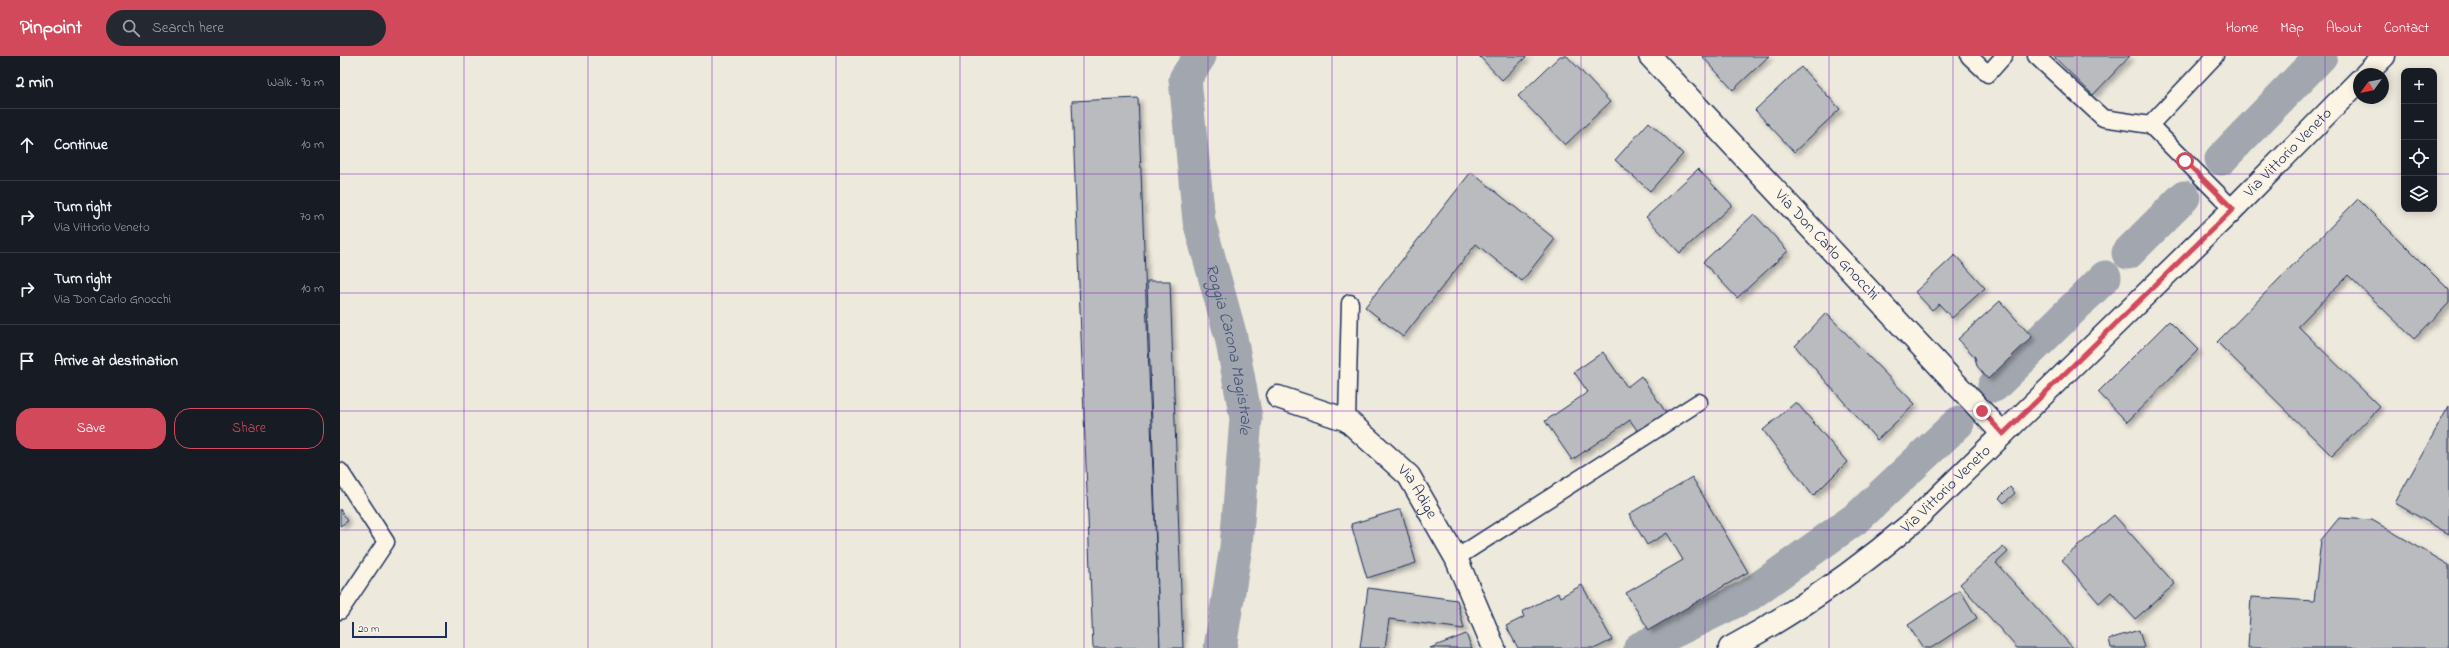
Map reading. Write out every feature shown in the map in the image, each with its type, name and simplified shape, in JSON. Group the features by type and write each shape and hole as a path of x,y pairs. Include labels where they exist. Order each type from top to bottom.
{"street":[{"name":"Via Don Carlo Gnocchi","path":"1650,56 2003,434"},
{"path":"2372,68 2384,56"},
{"name":"Via Vittorio Veneto","path":"1730,648 1796,609 1880,550 1913,522 2233,209 2353,87"},
{"name":"Via Adige","path":"1278,396 1347,420 1409,476 1456,558 1494,648"}],"lane":[{"path":"1969,56 1988,74 2004,56"},
{"path":"2036,56 2104,118 2150,125 2233,209"},
{"path":"2150,125 2215,56"},
{"path":"1347,420 1350,303"},
{"path":"1456,558 1699,402"},
{"path":"340,471 386,542 340,611"}],"building":[{"path":"1479,56 1527,56 1502,80"},
{"path":"1560,56 1567,56 1610,102 1565,145 1518,96"},
{"path":"1702,56 1769,56 1733,90"},
{"path":"2053,56 2130,56 2093,95"},
{"path":"1801,67 1840,109 1794,152 1755,110"},
{"path":"1138,98 1160,648 1093,648 1072,101"},
{"path":"1649,122 1683,154 1650,191 1615,160"},
{"path":"1698,169 1732,205 1680,253 1646,217"},
{"path":"1471,172 1555,239 1522,281 1476,244 1403,337 1365,307"},
{"path":"2358,199 2449,290 2449,303 2414,339 2348,275 2298,326 2380,407 2332,456 2217,342"},
{"path":"1754,214 1788,251 1737,298 1703,262"},
{"path":"1955,255 1985,288 1952,318 1939,304 1932,310 1915,292"},
{"path":"1147,281 1170,281 1183,648 1160,648"},
{"path":"2000,301 2032,337 1988,379 1977,366 1975,357 1958,339"},
{"path":"1826,313 1915,404 1877,440 1795,346"},
{"path":"2169,321 2198,350 2127,422 2098,392"},
{"path":"1603,352 1627,387 1641,376 1669,417 1641,436 1630,420 1572,460 1545,421 1588,392 1574,372"},
{"path":"1796,402 1847,462 1813,496 1763,430"},
{"path":"2449,406 2449,534 2395,503"},
{"path":"1692,477 1748,572 1649,630 1626,593 1683,560 1667,533 1647,545 1629,514"},
{"path":"2010,487 2015,493 2004,503 1999,498"},
{"path":"340,509 348,521 340,526"},
{"path":"1401,509 1416,563 1367,578 1351,524"},
{"path":"2114,515 2175,584 2135,619 2111,592 2099,603 2062,560"},
{"path":"2339,518 2372,520 2449,565 2449,648 2248,648 2251,597 2314,601 2321,540"},
{"path":"2003,546 2008,552 1996,563 2073,648 2017,648 1960,584"},
{"path":"1582,585 1612,640 1596,648 1518,648 1506,626 1524,617 1522,612 1558,593 1560,597"},
{"path":"1368,588 1457,600 1464,629 1389,619 1385,648 1360,648"},
{"path":"1960,590 1977,618 1931,648 1923,648 1908,625"},
{"path":"2139,630 2144,648 2111,648 2109,639"},
{"path":"1466,634 1472,648 1430,648"}],"waterway":[{"name":"Roggia Carona Magistrale","path":"1200,56 1185,79 1199,221 1231,337 1246,418 1236,547 1220,648"},
{"path":"2221,159 2321,56"},
{"path":"2128,253 2184,197"},
{"path":"1994,386 2105,277"},
{"path":"1640,648 1749,595 1858,517 1958,423"}],"route":[{"path":"1982,411 2003,434 2233,209 2185,161"}]}
